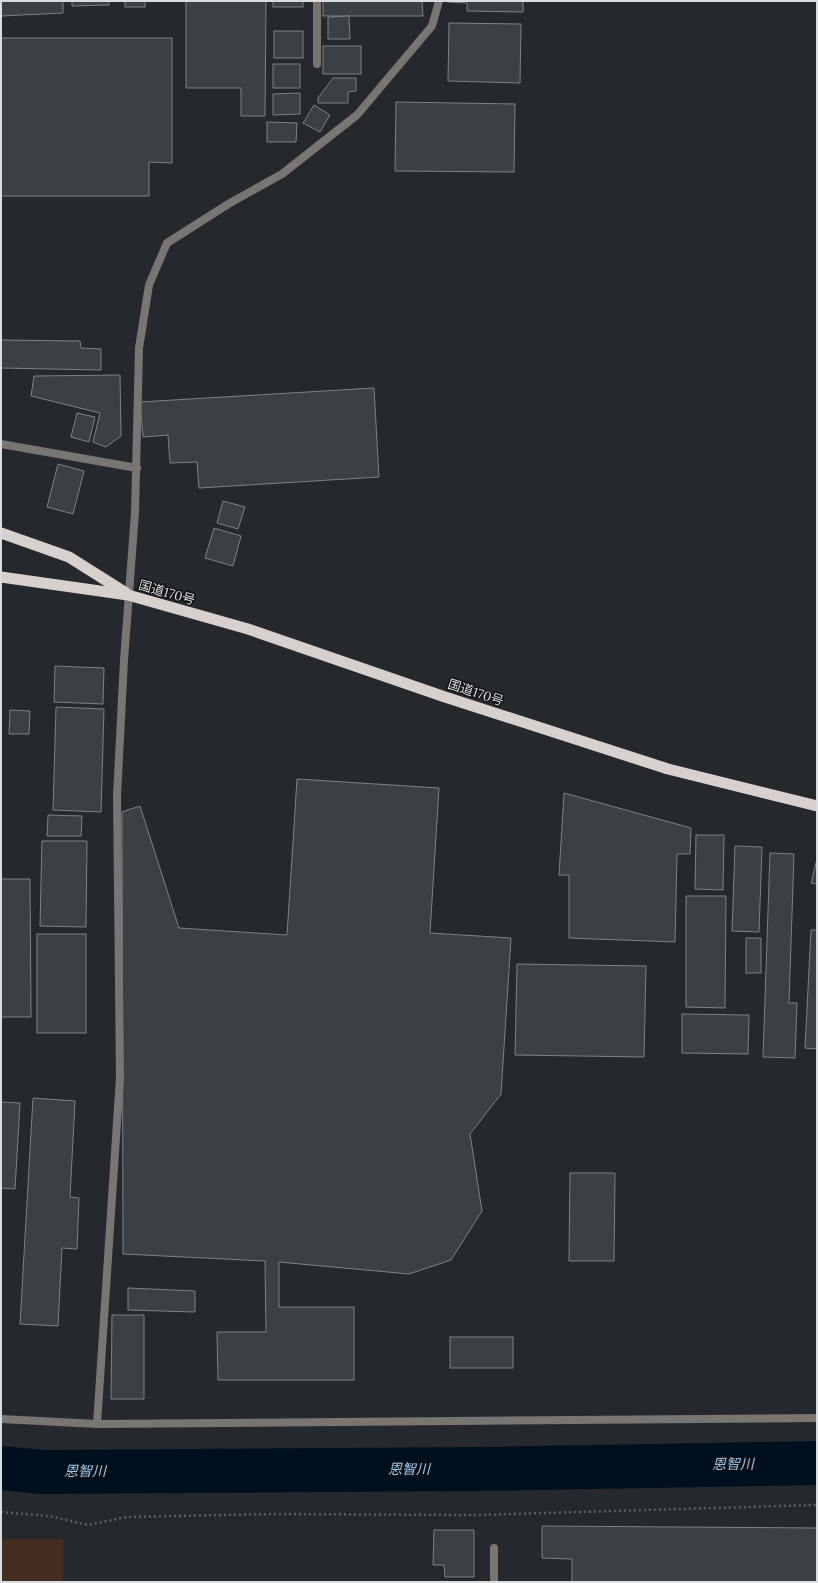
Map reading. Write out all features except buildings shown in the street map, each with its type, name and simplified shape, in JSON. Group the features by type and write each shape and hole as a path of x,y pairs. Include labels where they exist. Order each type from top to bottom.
{"highway":[{"name":"国道170号","path":"1,533 69,557 128,595"},
{"name":"国道170号","path":"1,577 128,595 248,629 445,697 668,769 817,806"}],"street":[{"path":"317,1 317,64"},
{"path":"97,1424 120,1077 117,796 128,595 135,513 139,348 149,285 168,243 230,203 282,174 357,115 432,26 439,1"},
{"path":"1,444 137,468"},
{"path":"1,1419 97,1424 817,1418"},
{"path":"494,1548 494,1582"}],"path":[{"path":"1,1512 49,1516 88,1525 126,1517 273,1514 476,1515 817,1505"}],"shaded area":[{"path":"1,1539 63,1539 63,1582 1,1582"}],"waterway":[{"name":"恩智川","path":"1,1468 42,1472 479,1469 817,1463"}]}
